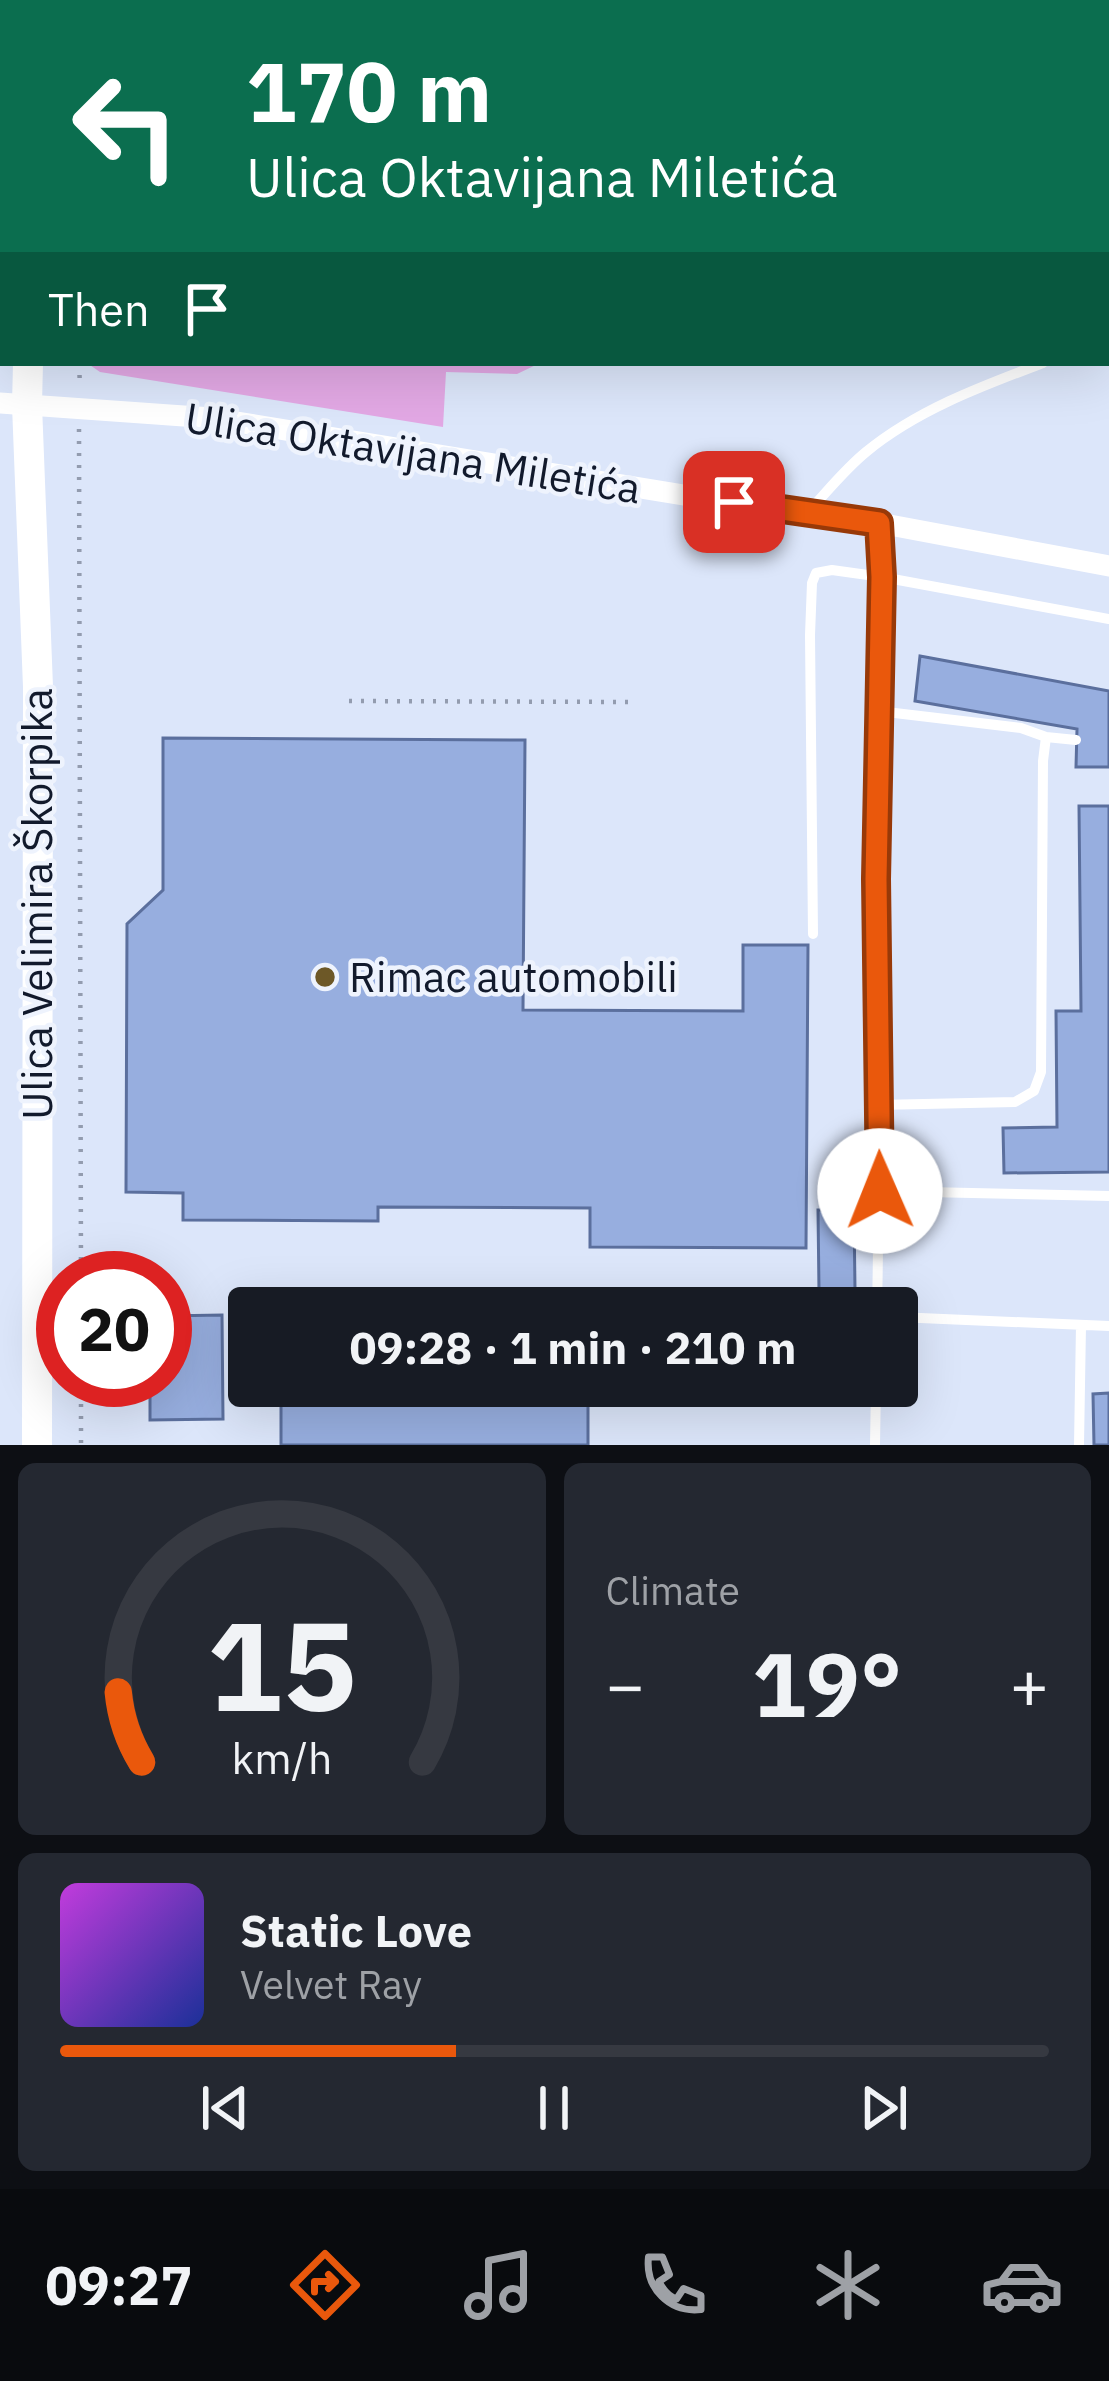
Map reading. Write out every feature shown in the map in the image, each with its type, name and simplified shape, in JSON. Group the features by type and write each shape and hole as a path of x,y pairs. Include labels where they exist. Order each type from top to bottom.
{"main road":[{"name":"Ulica Velimira Škorpika","path":"27,366 14,404 38,687 37,1445"}],"street":[{"name":"Ulica Oktavijana Miletića","path":"14,404 212,418 879,523 1109,566"}],"lane":[{"path":"807,513 862,455 899,428 1035,366"},
{"path":"878,1287 879,523"},
{"path":"813,934 810,658 816,573 832,570 882,577 1109,619"},
{"path":"878,711 1022,728 1076,740"},
{"path":"878,1106 1015,1102 1034,1091 1041,1072 1042,761 1046,737"},
{"path":"880,1191 1109,1196"},
{"path":"918,1319 1109,1326"},
{"path":"1079,1445 1081,1324"},
{"path":"875,1445 876,1407"}],"path":[{"path":"79,366 80,385"},
{"path":"78,445 81,1251"},
{"path":"349,701 632,702"},
{"path":"81,1407 81,1445"}],"shaded area":[{"path":"91,366 534,366 517,374 446,372 443,427 100,372"}],"building":[{"path":"920,656 1109,691 1109,767 1076,767 1077,729 915,701"},
{"name":"Rimac automobili","path":"163,738 525,740 523,1010 743,1011 743,945 808,945 806,1248 590,1247 590,1208 378,1207 378,1221 183,1220 183,1193 126,1192 127,924 163,890"},
{"path":"1079,806 1109,806 1109,1172 1004,1173 1003,1128 1057,1127 1056,1011 1081,1011"},
{"path":"818,1210 854,1210 855,1287 819,1287"},
{"path":"222,1315 223,1419 150,1420 150,1407 192,1407 192,1316"},
{"path":"1109,1393 1109,1445 1094,1445 1093,1394"},
{"path":"281,1407 588,1407 588,1445 281,1445"}],"place":[{"name":"Rimac automobili","path":"325,977"}],"route":[{"path":"734,502 879,523 880,1191"}]}
